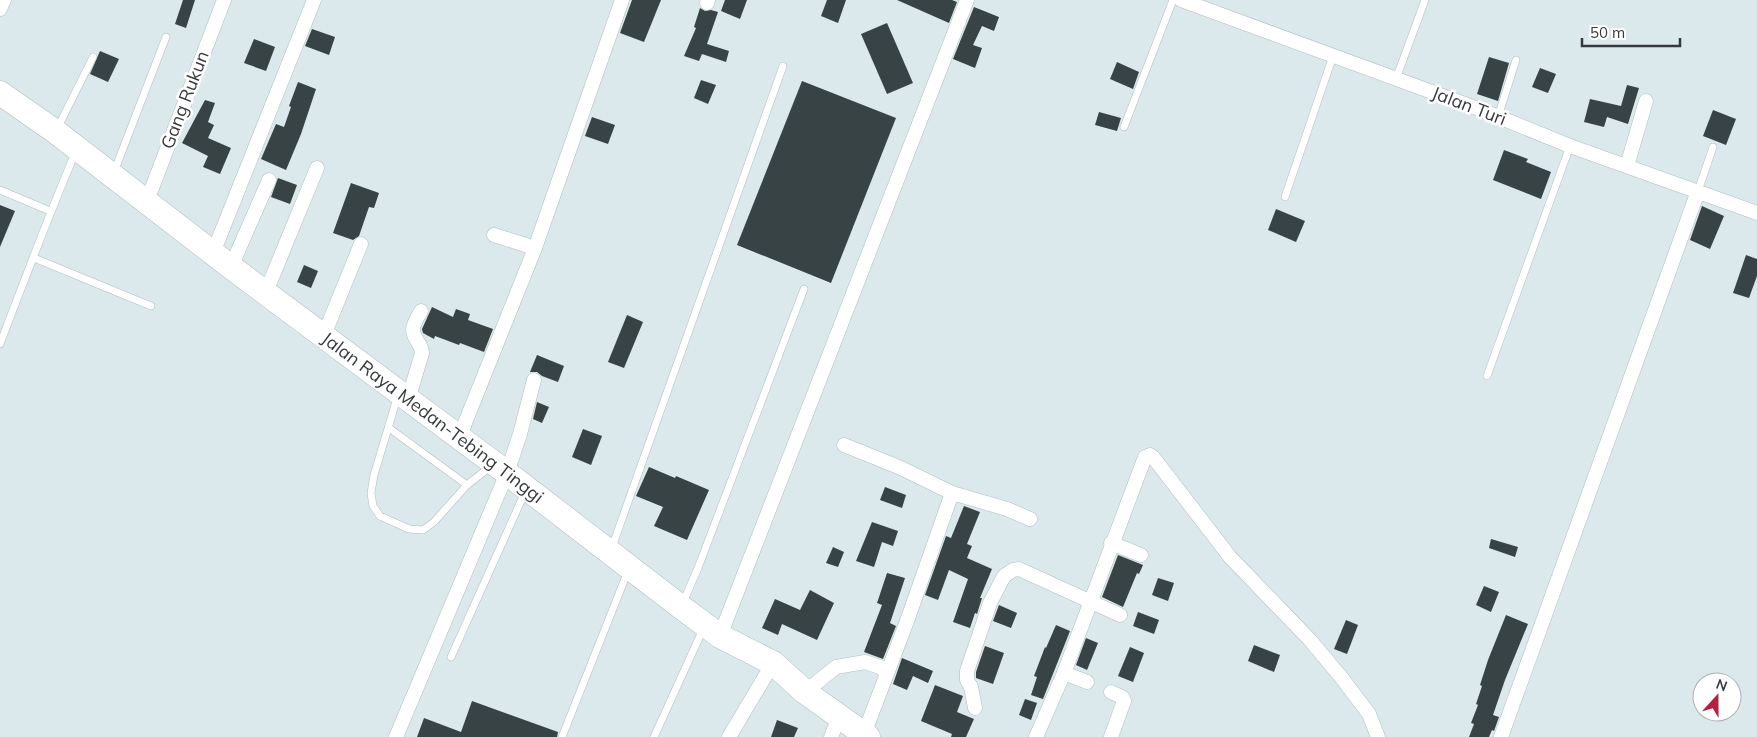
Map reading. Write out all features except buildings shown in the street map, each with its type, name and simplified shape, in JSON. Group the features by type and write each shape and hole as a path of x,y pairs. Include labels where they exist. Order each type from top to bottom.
{"highway":[{"name":"Jalan Raya Medan-Tebing Tinggi","path":"0,92 56,132 222,260 324,335 712,630 772,663 805,692 835,727 866,736"}],"street":[{"path":"0,8 4,0"},
{"name":"Gang Rukun","path":"147,201 224,0"},
{"path":"222,260 314,0"},
{"path":"458,438 535,248 622,0"},
{"path":"712,630 968,0"},
{"name":"Jalan Turi","path":"1181,0 1498,117 1570,146 1757,213"},
{"path":"1627,166 1646,101"},
{"path":"266,292 318,168"},
{"path":"222,260 270,180"},
{"path":"1501,737 1698,191"},
{"path":"494,235 535,248"},
{"path":"324,335 361,244"},
{"path":"403,396 422,353 421,346 413,333 421,311"},
{"path":"396,737 500,468 520,434 534,380"},
{"path":"844,445 901,468 952,492 1007,508 1030,519"},
{"path":"1036,737 1064,673 1144,457 1150,455 1230,557 1310,640 1341,677 1369,714 1378,737"},
{"path":"866,736 952,492"},
{"path":"1111,543 1141,555"},
{"path":"975,708 971,687 967,680 967,671 990,602 1004,576 1013,570 1019,569 1120,615"},
{"path":"805,692 836,667 864,662 880,667 887,673"},
{"path":"729,737 772,663"},
{"path":"1064,673 1086,682"},
{"path":"1111,692 1122,697 1124,701 1111,737"}],"lane":[{"path":"1124,127 1173,0"},
{"path":"1396,79 1425,0"},
{"path":"112,175 166,38"},
{"path":"1285,197 1334,56"},
{"path":"56,132 93,57"},
{"path":"1498,117 1516,60"},
{"path":"610,552 783,66"},
{"path":"1487,376 1570,146"},
{"path":"1698,191 1713,147"},
{"path":"0,344 34,258 50,211 77,148"},
{"path":"0,190 50,211"},
{"path":"34,258 151,306"},
{"path":"681,607 698,568 804,289"},
{"path":"403,396 389,428 374,475 371,493 373,506 380,516 409,529 423,530 434,522 467,486 500,468"},
{"path":"389,428 467,486"},
{"path":"451,657 526,489"},
{"path":"562,737 629,568"},
{"path":"654,737 712,630"}]}
